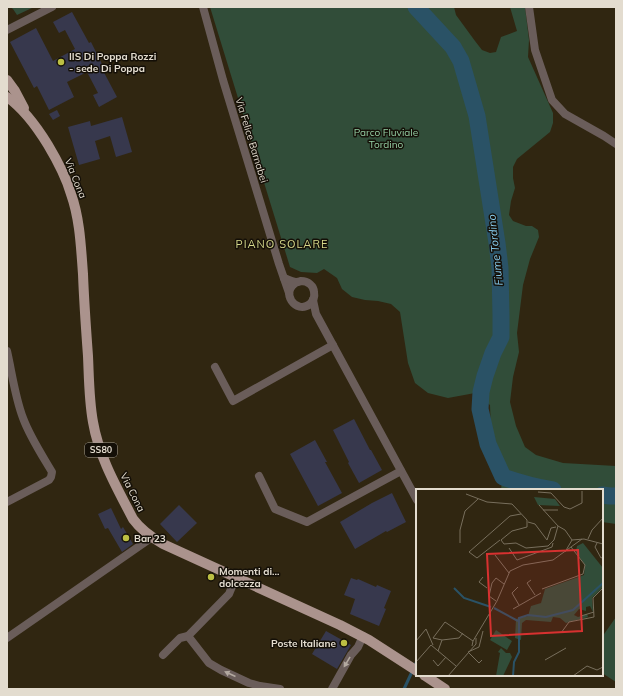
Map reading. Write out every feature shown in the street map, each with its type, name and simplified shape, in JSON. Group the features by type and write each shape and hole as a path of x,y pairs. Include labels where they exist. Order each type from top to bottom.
{"main road":[{"name":"Via Cona","path":"7,80 15,91 30,120"},
{"name":"Via Cona","path":"7,97 14,102 43,137 65,178 76,209 82,260 93,423 97,439 111,475 133,519 151,538 366,638 416,670"},
{"path":"426,676 445,689"}],"street":[{"path":"8,28 52,7"},
{"name":"Via Felice Barnabei","path":"203,7 279,264 289,293"},
{"path":"529,7 535,50 552,100 565,114 616,144"},
{"path":"284,278 297,282 305,282 311,286 314,292 313,300 316,314 416,498"},
{"path":"297,282 289,293 291,301 298,306 306,306 313,300"},
{"path":"306,306 316,314"},
{"path":"215,367 233,402 333,345"},
{"path":"7,351 22,416 27,428 52,472 52,477 7,502"},
{"path":"259,476 275,509 307,522 401,471"},
{"path":"7,638 151,538"},
{"path":"163,655 180,638 188,636 229,594 236,577"},
{"path":"188,636 209,662 221,670 260,687 280,689"},
{"path":"332,689 351,655 366,638"}],"green space":[{"path":"10,7 34,7 17,15"},
{"name":"Parco Fluviale Tordino","path":"210,7 454,7 456,15 482,50 490,53 496,52 501,37 517,31 510,7 525,7 529,40 528,57 553,113 553,123 550,132 517,159 513,167 515,188 509,215 513,221 526,226 532,226 538,230 539,237 530,259 523,285 517,333 519,352 513,377 510,402 516,426 525,447 536,455 563,463 616,466 616,524 603,522 603,489 501,489 504,462 491,430 490,405 475,393 448,398 428,393 415,383 408,363 400,312 391,304 352,297 342,289 337,278 324,269 317,273 301,272 290,267"},
{"path":"616,617 616,682 603,674 603,636"}],"building":[{"name":"IIS Di Poppa Rozzi - sede Di Poppa","path":"72,12 89,43 91,42 102,64 100,65 117,97 99,107 93,95 98,93 87,72 67,82 74,97 49,110 37,86 34,88 10,42 36,28 53,61 75,49 65,30 59,33 53,22"},
{"path":"57,110 60,116 53,120 49,114"},
{"path":"122,117 132,152 116,157 110,136 95,141 100,159 79,165 68,127 90,121 91,126"},
{"path":"354,419 382,470 359,483 333,430"},
{"path":"315,440 342,493 318,506 290,454"},
{"path":"392,493 406,522 387,532 386,531 355,549 340,522"},
{"path":"179,505 197,523 177,542 160,524"},
{"path":"111,508 121,529 123,527 133,544 122,552 108,528 105,529 98,514"},
{"path":"351,578 358,579 376,587 377,585 391,591 379,626 350,614 355,599 344,595"},
{"path":"326,631 351,645 337,669 312,654"}],"waterway":[{"name":"Fiume Tordino","path":"416,7 453,47 461,61 477,116 500,268 501,337 493,353 481,392 480,409 488,444 503,477 528,485 548,489"},
{"name":"Fiume Tordino","path":"517,489 520,483"},
{"name":"Fiume Tordino","path":"603,495 616,496"},
{"path":"404,689 416,663"}],"place":[{"name":"IIS Di Poppa Rozzi - sede Di Poppa","path":"61,62"},
{"name":"Bar 23","path":"126,538"},
{"name":"Momenti di... dolcezza","path":"211,577"},
{"name":"Poste Italiane","path":"344,643"}],"district":[{"name":"PIANO SOLARE","path":"282,244"}]}
